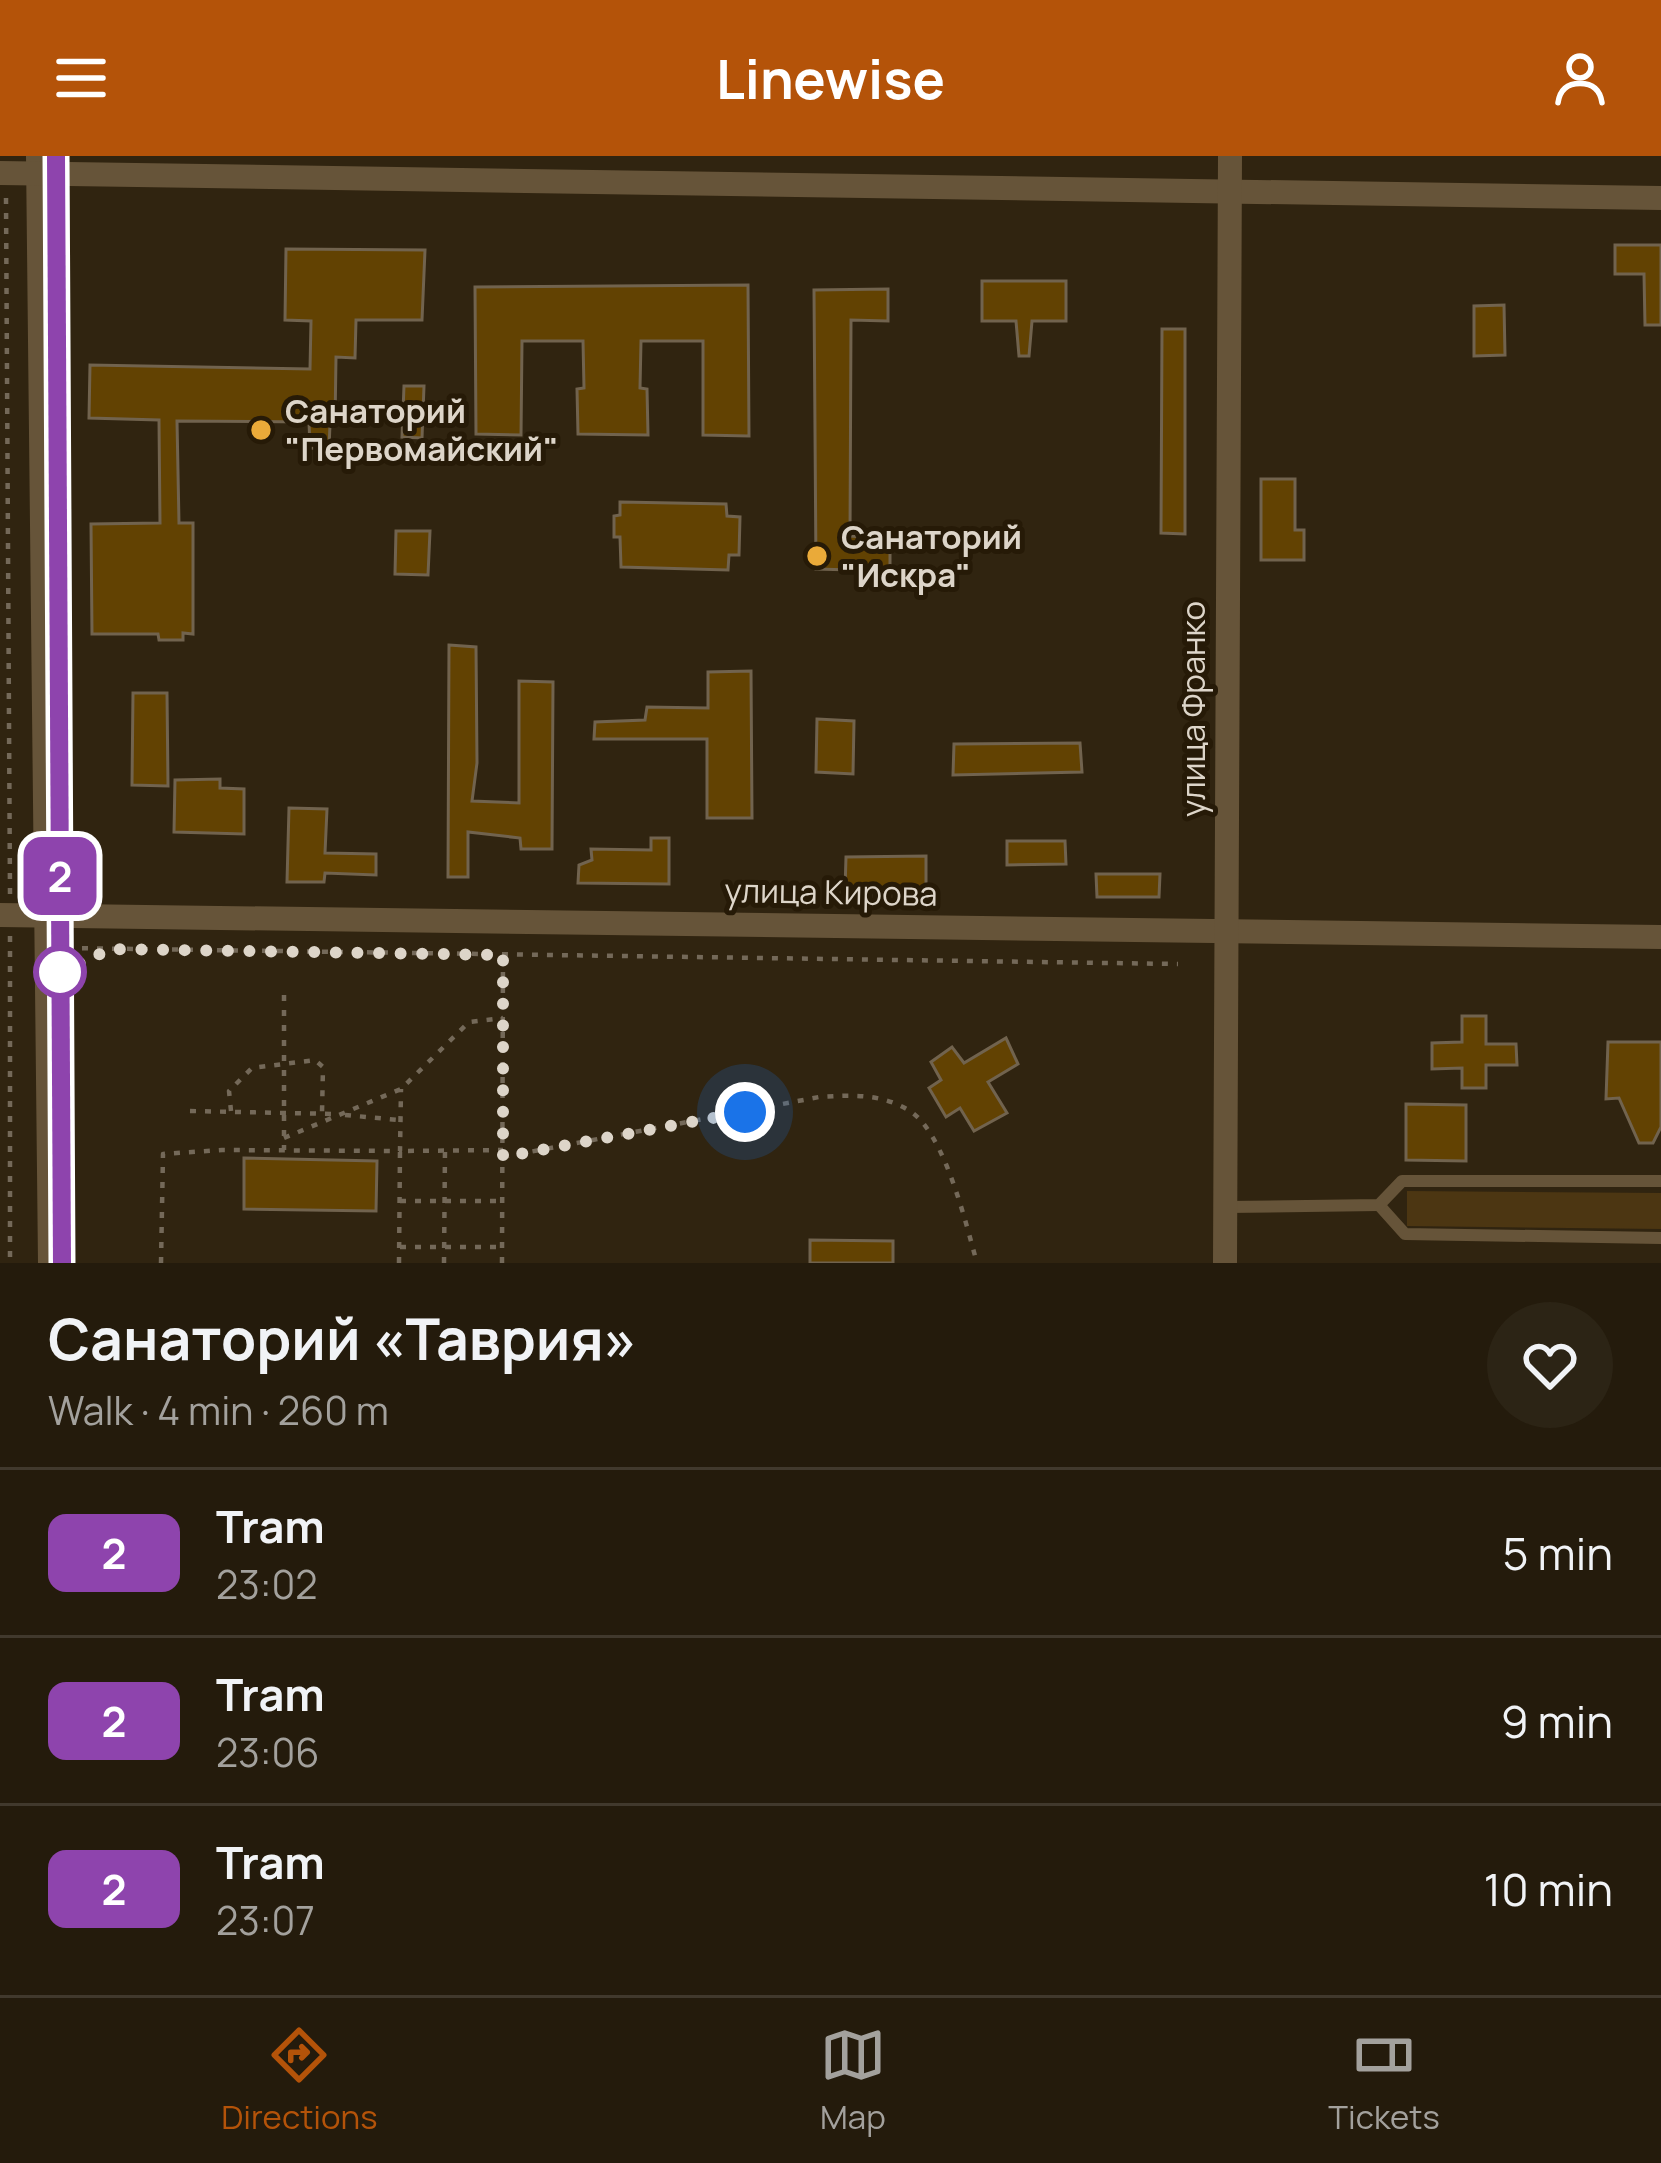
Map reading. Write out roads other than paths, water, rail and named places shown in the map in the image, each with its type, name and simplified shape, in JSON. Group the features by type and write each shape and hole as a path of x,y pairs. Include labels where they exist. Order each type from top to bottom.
{"street":[{"name":"улица Франко","path":"1225,1263 1230,156"},
{"path":"38,165 50,1263"},
{"path":"4,173 38,165 1230,194 1661,198"},
{"name":"улица Кирова","path":"5,915 1661,937"}],"lane":[{"path":"1225,1207 1379,1205 1402,1181 1661,1181"},
{"path":"1379,1205 1405,1234 1661,1238"}],"tram line":[{"path":"56,156 61,1263"},
{"name":"2","path":"56,156 62,1263"}],"place":[{"name":"Санаторий \"Первомайский\"","path":"261,430"},
{"name":"Санаторий \"Искра\"","path":"817,556"}]}
